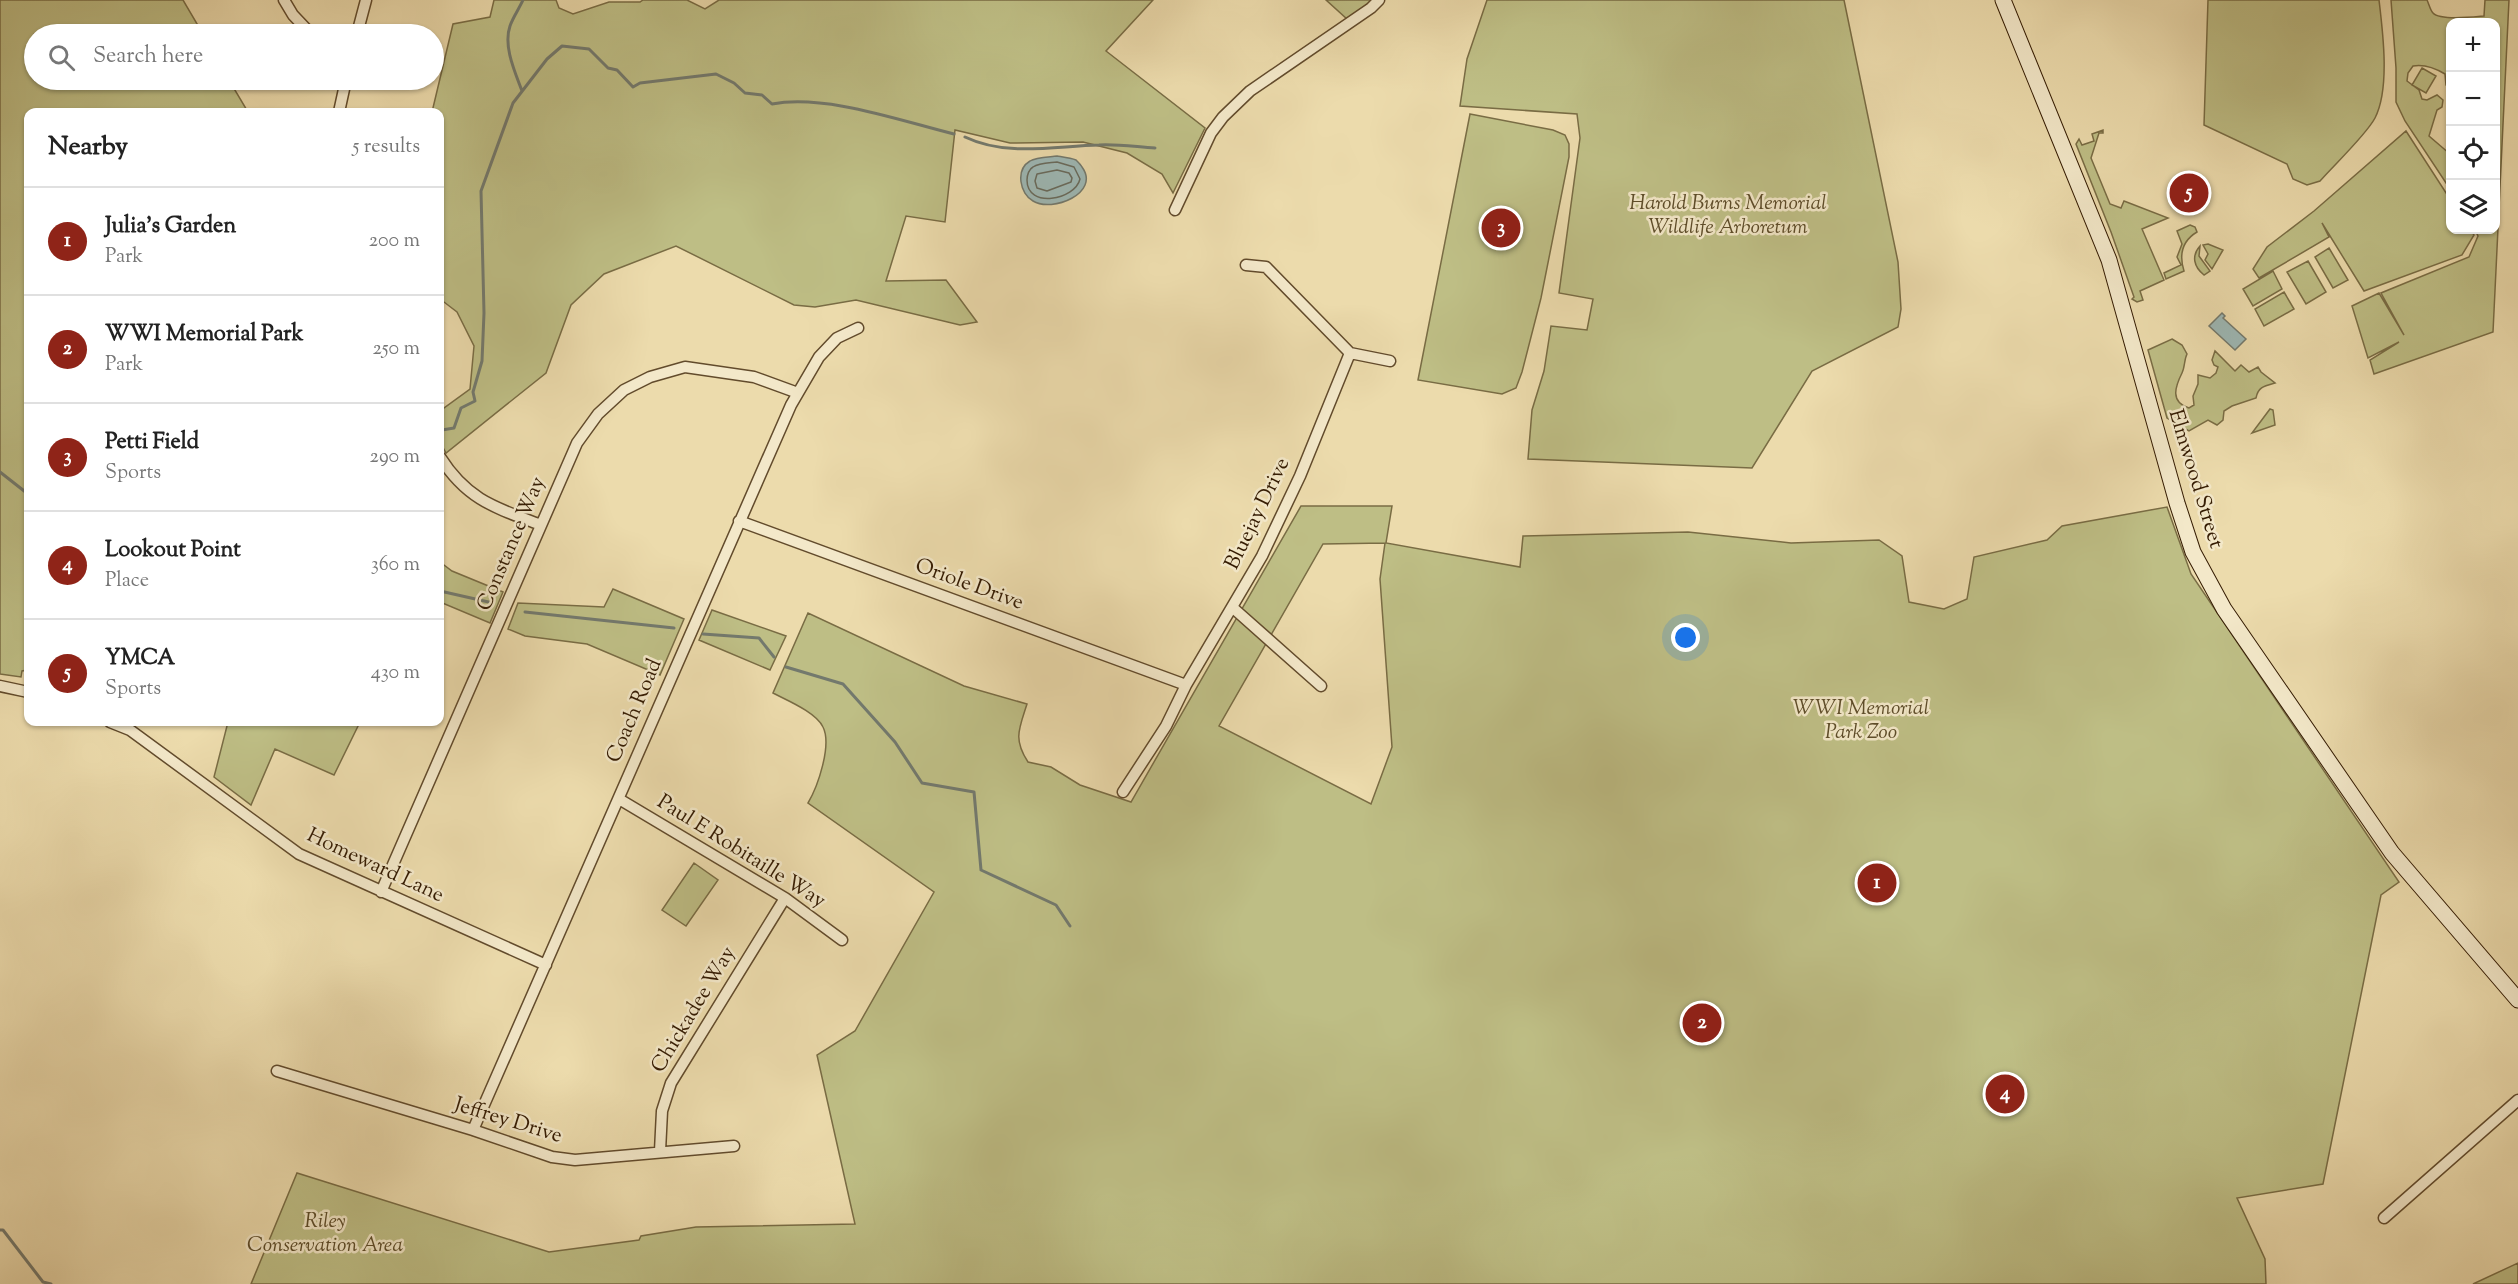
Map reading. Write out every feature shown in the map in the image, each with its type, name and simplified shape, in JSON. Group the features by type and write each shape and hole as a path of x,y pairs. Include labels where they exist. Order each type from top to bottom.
{"main road":[{"name":"Elmwood Street","path":"2003,0 2109,260 2177,503 2193,552 2224,609 2392,853 2518,1000"}],"street":[{"path":"284,0 302,24"},
{"path":"360,24 366,0"},
{"path":"1175,210 1211,133 1223,117 1250,91 1371,8 1379,0"},
{"path":"340,108 344,90"},
{"path":"1245,265 1266,267 1350,353 1390,361"},
{"name":"Coach Road","path":"473,1130 739,521 798,393 819,357 837,338 858,328"},
{"name":"Bluejay Drive","path":"1123,792 1166,726 1186,686 1262,556 1300,476 1350,353"},
{"name":"Constance Way","path":"381,892 577,443 598,414 624,390 650,377 685,367 754,377 798,393"},
{"path":"444,463 453,478 477,497 541,525"},
{"name":"Oriole Drive","path":"739,521 1186,686"},
{"path":"1232,607 1321,686"},
{"path":"0,686 24,691"},
{"name":"Homeward Lane","path":"120,726 130,730 298,854 546,965"},
{"name":"Paul E Robitaille Way","path":"619,799 786,898 842,940"},
{"name":"Chickadee Way","path":"660,1151 662,1111 671,1083 786,898"},
{"name":"Jeffrey Drive","path":"277,1071 473,1130 552,1157 575,1160 734,1146"},
{"path":"2384,1218 2518,1100"}],"green space":[{"path":"0,0 183,0 197,24 24,24 24,90 235,90 246,108 24,108 24,671 21,677 0,674"},
{"path":"494,0 556,0 559,8 573,14 609,2 640,2 643,0 687,0 705,9 719,0 1153,0 1106,51 1205,128 1173,193 1162,174 1127,153 1083,142 1010,143 955,130 945,222 906,216 886,281 946,280 977,322 960,325 856,300 815,307 794,305 676,246 604,274 571,305 546,373 446,453 444,449 444,408 470,389 474,346 457,312 444,302 444,108 433,108 437,90 444,90 444,62 453,24 490,17"},
{"path":"1326,0 1373,0 1347,19"},
{"name":"Harold Burns Memorial Wildlife Arboretum","path":"1487,0 1844,0 1898,262 1901,309 1898,327 1812,371 1752,468 1528,459 1532,410 1544,371 1551,326 1587,330 1593,299 1559,293 1580,138 1577,114 1460,106 1467,59"},
{"path":"2208,0 2379,0 2384,60 2380,106 2365,133 2320,181 2307,185 2293,179 2287,164 2204,125"},
{"path":"2391,0 2427,0 2432,12 2437,15 2457,18 2446,18 2446,85 2445,74 2433,68 2421,66 2413,66 2408,73 2407,81 2419,90 2422,99 2427,100 2437,95 2443,100 2442,107 2437,110 2429,136 2446,151 2446,183 2405,121 2396,102"},
{"path":"2485,0 2509,0 2500,187 2500,18 2457,18 2484,16"},
{"path":"2422,68 2436,76 2426,93 2412,85"},
{"path":"1470,114 1553,130 1565,135 1569,144 1569,157 1541,298 1522,372 1516,388 1502,394 1418,380"},
{"path":"2103,130 2103,133 2099,133 2091,158 2110,204 2121,208 2124,201 2168,218 2142,229 2164,280 2140,291 2143,300 2137,302 2132,299 2134,297 2111,232 2076,144 2079,139 2082,145 2094,141 2092,134"},
{"path":"2406,131 2446,193 2446,234 2474,235 2462,255 2364,291 2322,223 2329,237 2259,278 2253,269 2267,247 2314,211"},
{"path":"2190,225 2195,227 2197,232 2188,240 2183,249 2184,271 2166,279 2164,273 2181,265 2177,257 2182,244 2177,231"},
{"path":"2477,234 2498,234 2493,332 2374,374 2370,360 2399,342 2368,358 2352,306 2379,293 2404,335 2381,293 2469,257"},
{"path":"2208,244 2223,250 2212,269 2205,260 2208,254 2203,245"},
{"path":"2200,246 2199,256 2210,271 2204,275 2195,261 2195,254"},
{"path":"2329,248 2348,280 2333,288 2315,257"},
{"path":"2308,261 2326,292 2306,304 2287,272"},
{"path":"2273,271 2282,289 2253,306 2243,289"},
{"path":"2284,292 2294,309 2264,326 2255,309"},
{"path":"2172,339 2182,345 2187,354 2176,394 2179,402 2189,408 2194,405 2193,396 2198,384 2198,375 2210,378 2216,373 2218,367 2212,360 2215,351 2235,371 2241,365 2249,372 2258,367 2275,383 2258,391 2256,398 2224,411 2223,420 2217,425 2208,420 2189,431 2167,418 2148,350"},
{"path":"2270,409 2273,410 2275,425 2252,433"},
{"path":"1301,506 1392,506 1386,543 1520,567 1523,536 1688,532 1791,543 1879,540 1902,556 1909,602 1944,609 1967,599 1974,557 2047,540 2062,526 2167,507 2191,574 2399,882 2381,895 2323,1184 2237,1198 2265,1259 2266,1284 251,1284 297,1173 549,1252 639,1240 641,1236 696,1227 855,1224 817,1055 855,1031 934,892 808,803 820,776 825,754 823,727 808,711 773,693 808,613 964,686 1027,704 1020,727 1019,740 1028,762 1051,767 1080,785 1131,802","holes":["1385,543 1380,579 1392,747 1371,804 1219,726 1323,544"]},
{"path":"444,565 452,571 503,592 490,623 444,604"},
{"path":"613,589 684,619 660,675 587,644 525,636 508,629 518,603 604,607"},
{"path":"712,610 786,636 770,670 699,640"},
{"path":"227,726 358,726 334,775 275,749 251,805 214,777"},
{"path":"694,863 718,880 686,926 662,910"},
{"path":"2518,1263 2518,1284 2473,1284"}],"water":[{"path":"1057,156 1077,161 1086,176 1085,185 1072,198 1062,202 1041,204 1033,201 1022,188 1022,170 1030,161"},
{"path":"2222,313 2225,316 2223,318 2246,339 2235,350 2209,326"}],"waterway":[{"path":"522,91 511,59 508,34 523,0"},
{"path":"444,430 454,428 461,408 475,401 473,392 482,361 484,313 481,191 513,103 547,59 562,46 589,49 608,68 617,70 633,87 640,83 716,74 734,83 745,93 762,95 772,104 793,102 839,106 954,134"},
{"path":"965,137 997,147 1014,149 1106,145 1155,148"},
{"path":"0,472 24,491"},
{"path":"444,592 493,603"},
{"path":"525,612 674,628"},
{"path":"703,634 759,638 774,657"},
{"path":"786,667 843,684 895,742 922,783 974,792 981,870 1056,905 1070,926"},
{"path":"0,1230 3,1230 43,1282 51,1284"}],"place":[{"name":"YMCA","path":"2189,193"},
{"name":"Petti Field","path":"1501,228"},
{"name":"Julia's Garden","path":"1877,883"},
{"name":"WWI Memorial Park","path":"1702,1023"},
{"name":"Lookout Point","path":"2005,1094"}],"park label":[{"name":"WWI Memorial Park Zoo","path":"1861,721"},
{"name":"Riley Conservation Area","path":"325,1234"}]}
